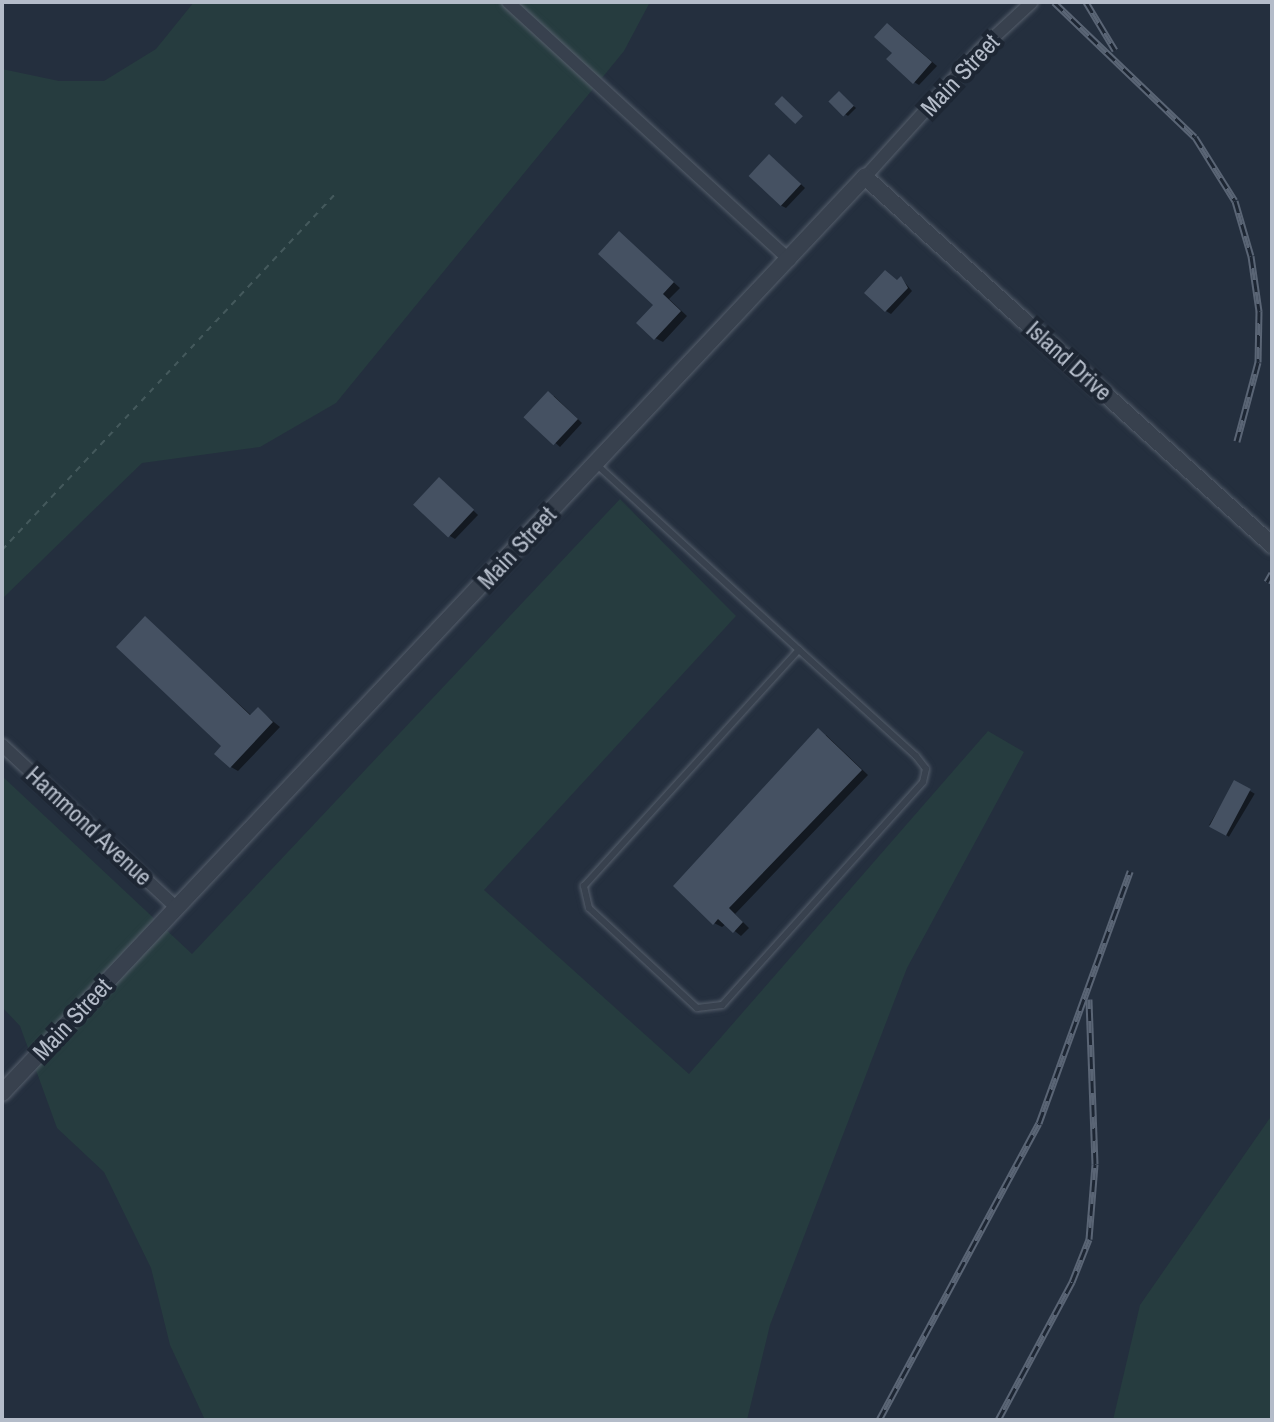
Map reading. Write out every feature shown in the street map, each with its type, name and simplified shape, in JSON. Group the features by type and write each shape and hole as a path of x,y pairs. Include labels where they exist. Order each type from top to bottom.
{"street":[{"path":"508,2 790,260"},
{"name":"Main Street","path":"2,1093 790,260 981,49 1032,2"},
{"name":"Island Drive","path":"865,177 1272,545"},
{"name":"Hammond Avenue","path":"2,745 176,907"}],"lane":[{"path":"596,464 916,756 926,769 923,782 722,1005 697,1008 589,908 584,886 799,650"}],"path":[{"path":"2,550 337,192"}],"green space":[{"path":"194,2 650,2 624,51 336,403 260,447 142,463 2,599 2,69 59,81 104,81 156,49"},
{"path":"620,499 736,616 484,890 689,1074 988,731 1024,752 907,968 770,1325 747,1420 205,1420 170,1345 151,1268 104,1172 57,1128 20,1026 2,1007 2,776 192,954"},
{"path":"1272,1115 1272,1420 1113,1420 1140,1305"}],"building":[{"path":"887,23 932,62 913,84 886,59 892,53 874,37"},
{"path":"839,91 854,106 843,116 828,102"},
{"path":"782,96 803,116 795,124 774,104"},
{"path":"769,154 801,184 781,206 749,176"},
{"path":"619,231 674,282 663,294 681,311 654,340 636,323 653,305 598,254"},
{"path":"885,270 897,280 901,276 908,288 885,312 864,293"},
{"path":"548,391 578,419 553,445 523,417"},
{"path":"439,477 474,510 448,538 413,505"},
{"path":"145,616 250,715 258,707 273,722 230,768 214,754 221,746 116,647"},
{"path":"818,728 862,770 729,908 743,922 733,933 718,919 713,925 673,886"},
{"path":"1234,780 1251,789 1226,836 1209,827"}],"railway":[{"path":"1054,2 1195,137 1235,201 1251,256 1259,311 1258,362 1237,441"},
{"path":"1086,2 1115,50"},
{"path":"1267,582 1272,573"},
{"path":"879,1420 1039,1123 1130,871"},
{"path":"998,1420 1072,1282 1089,1239 1095,1164 1089,999"}]}
